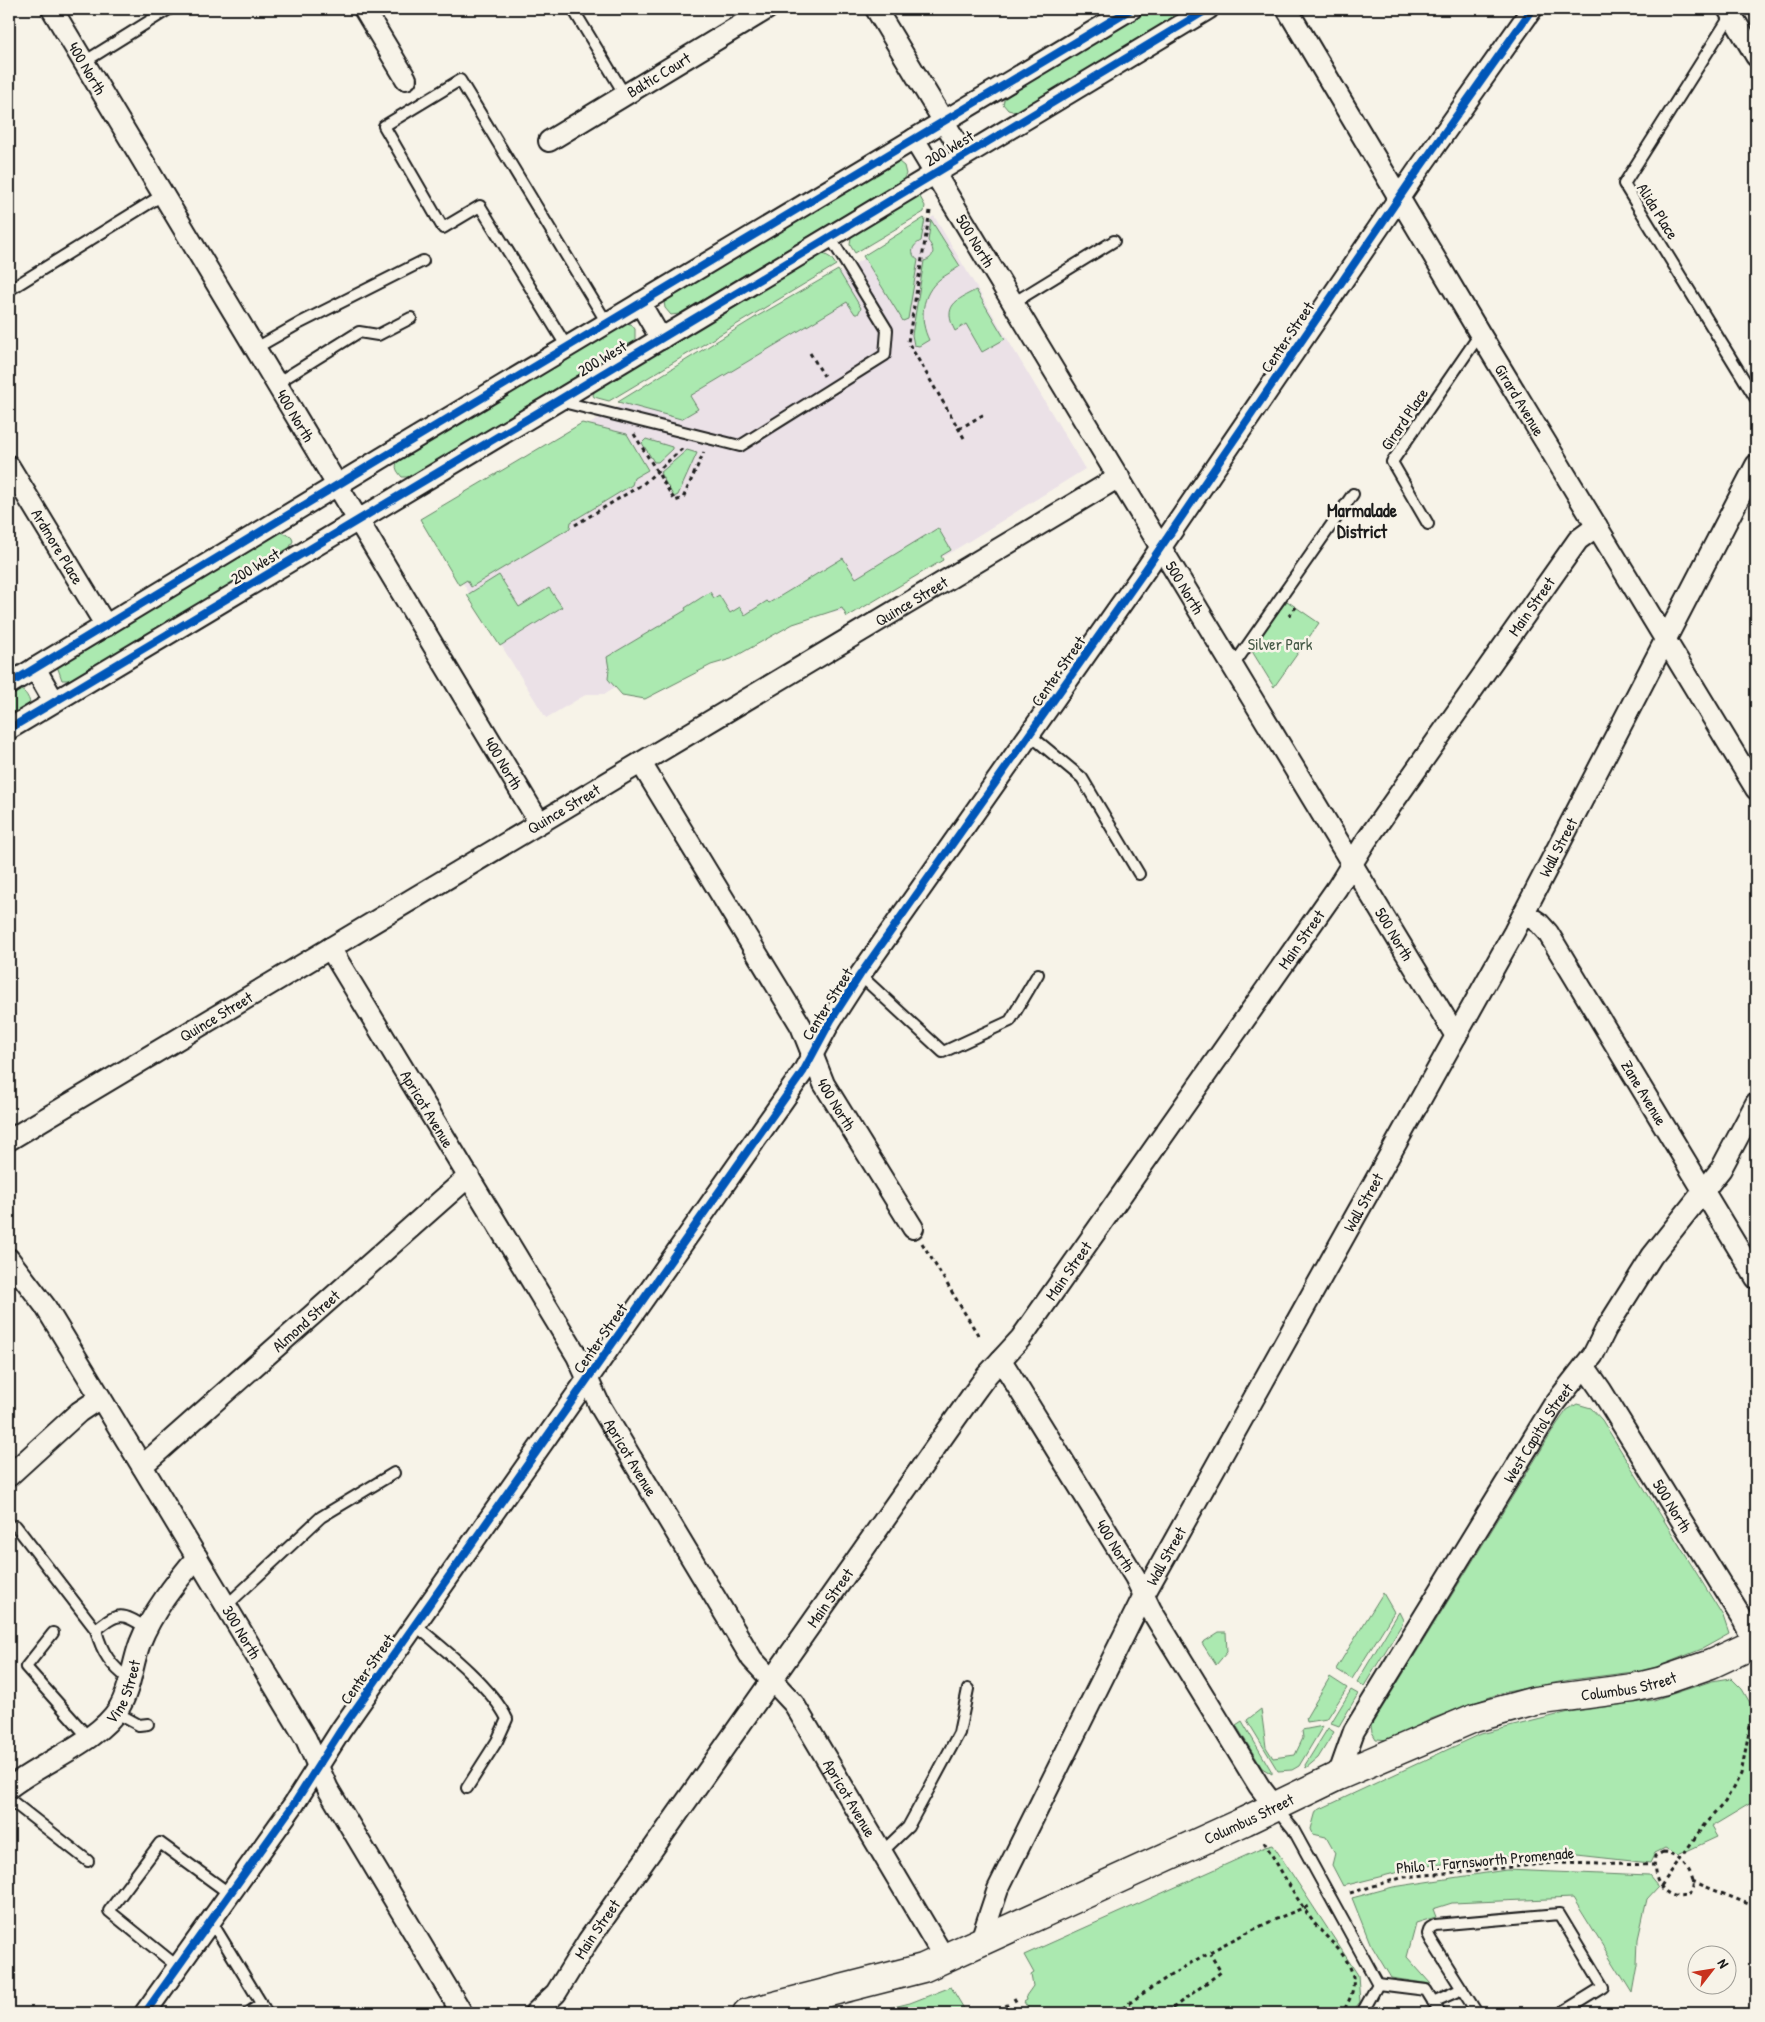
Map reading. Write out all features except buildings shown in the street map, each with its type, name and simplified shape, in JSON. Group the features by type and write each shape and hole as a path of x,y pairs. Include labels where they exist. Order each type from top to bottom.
{"main road":[{"name":"Columbus Street","path":"747,2013 917,1969 945,1959 1275,1807 1338,1776 1474,1718 1536,1701 1633,1688 1662,1681 1756,1645"}],"street":[{"name":"400 North","path":"52,9 539,822"},
{"path":"364,9 406,79"},
{"name":"Baltic Court","path":"549,141 767,9"},
{"path":"876,9 964,155"},
{"name":"200 West","path":"9,684 1132,9"},
{"name":"200 West","path":"9,729 1208,9"},
{"name":"Girard Avenue","path":"1287,9 1480,334 1756,789"},
{"name":"Center Street","path":"145,2013 294,1804 340,1730 798,1080 830,1020 860,975 1030,735 1400,197 1532,9"},
{"path":"1730,12 1756,56"},
{"name":"500 North","path":"914,139 1456,1036"},
{"path":"640,303 661,338"},
{"name":"Wall Street","path":"980,1943 998,1889 1144,1595 1524,913 1756,465"},
{"name":"Ardmore Place","path":"9,466 106,626"},
{"name":"Quince Street","path":"9,1140 1119,477"},
{"name":"Main Street","path":"535,2013 556,1993 588,1941 973,1394 1021,1338 1337,888 1366,841 1578,540 1597,526"},
{"path":"35,668 54,701"},
{"name":"400 North","path":"641,763 801,1026 824,1084 912,1228"},
{"name":"Zane Avenue","path":"1524,913 1539,923 1548,933 1756,1278"},
{"name":"Apricot Avenue","path":"330,948 577,1356 600,1406 752,1659 794,1704 945,1959"},
{"name":"West Capitol Street","path":"1338,1776 1354,1732 1553,1406 1572,1380 1585,1367 1606,1329 1652,1256 1721,1169 1756,1103"},
{"name":"Almond Street","path":"142,1466 469,1176"},
{"name":"300 North","path":"9,1259 45,1306 197,1557 306,1739 328,1789 462,2013"},
{"name":"400 North","path":"1001,1360 1259,1786 1275,1807"},
{"name":"500 North","path":"1585,1367 1743,1620 1756,1645"},
{"path":"9,1476 79,1412 100,1398"},
{"name":"Vine Street","path":"9,1788 101,1728 115,1712 125,1696 140,1642 147,1628 185,1571 197,1557"}],"lane":[{"path":"84,62 169,9"},
{"path":"572,9 624,95"},
{"name":"Alida Place","path":"1730,12 1624,184 1756,399"},
{"path":"567,347 480,206 443,228 384,126 460,80 607,323"},
{"path":"9,290 164,194"},
{"path":"558,400 740,446 885,355 887,330 830,237"},
{"path":"1013,303 1114,241"},
{"path":"256,348 300,323 423,261"},
{"path":"277,382 359,332 378,336 411,318"},
{"name":"Girard Place","path":"1428,524 1392,462 1480,334"},
{"path":"1233,666 1353,494"},
{"path":"1030,735 1082,778 1140,874"},
{"path":"860,975 943,1052 1010,1021 1038,974"},
{"path":"226,1606 321,1517 394,1473"},
{"path":"16,1526 96,1630 106,1657 114,1667 130,1680"},
{"path":"96,1630 109,1619 121,1615 147,1628"},
{"path":"415,1625 448,1652 501,1706 507,1719 497,1741 467,1788"},
{"path":"53,1633 26,1667 88,1737"},
{"path":"882,1852 908,1828 932,1786 959,1732 968,1689"},
{"path":"115,1712 139,1725 148,1724"},
{"path":"9,1799 88,1861"},
{"path":"1275,1807 1293,1828 1378,1984"},
{"path":"178,1966 109,1911 160,1843 230,1894"},
{"path":"1477,2013 1428,1934 1430,1928 1436,1925 1559,1914 1603,1988 1561,2013"},
{"path":"211,1921 267,2013"},
{"path":"1378,1984 1426,1990 1440,2013"},
{"path":"1362,2013 1378,1984"},
{"path":"1433,2002 1462,1989"},
{"path":"248,2013 261,2004"}],"path":[{"path":"930,211 908,342 964,438"},
{"path":"810,353 827,380"},
{"path":"959,429 986,413"},
{"path":"634,434 675,501 683,498 704,452"},
{"path":"575,525 643,484 685,447"},
{"path":"1289,616 1296,608"},
{"path":"912,1228 980,1338"},
{"path":"1661,1886 1704,1825 1725,1802 1742,1774 1752,1715"},
{"path":"1264,1842 1315,1924 1338,1948 1353,1975 1353,1987 1349,2002 1342,2013"},
{"path":"1664,1852 1670,1852 1681,1859 1688,1869 1692,1881 1691,1891 1684,1898 1668,1893 1661,1886 1655,1874 1654,1865 1655,1856 1664,1852"},
{"path":"1692,1881 1756,1907"},
{"path":"1116,2013 1150,1988 1210,1954 1245,1935 1309,1906"},
{"path":"1166,2013 1221,1972 1210,1954"},
{"path":"1014,1998 1018,2005"},
{"path":"1006,2004 1009,2010"},
{"path":"999,2008 1002,2013"}],"shaded area":[{"path":"934,216 1085,469 953,551 840,612 735,614 604,694 587,694 546,718 426,523"}],"green space":[{"path":"1146,9 1188,9 1016,112 1008,110 1003,104 1006,92"},
{"path":"889,161 899,162 904,166 906,174 903,180 679,314 671,315 665,308 664,302 670,297"},
{"path":"919,195 925,206 924,212 855,253 850,245 851,237 854,234"},
{"path":"924,218 921,241 915,245 913,250 913,255 918,260 908,319 903,321 863,256"},
{"path":"931,220 960,266 940,279 929,292 923,316 929,340 919,346 914,345 912,335 924,261 928,260 933,253 928,241"},
{"path":"824,254 831,258 836,265 609,401 594,397 595,390 819,255"},
{"path":"838,270 861,308 858,314 855,314 847,302 690,396 698,409 681,419 618,402 756,317"},
{"path":"976,290 1005,339 982,352 966,324 955,331 950,315 953,305 957,301"},
{"path":"624,324 631,324 635,329 635,341 409,477 402,477 397,471 396,465 398,460"},
{"path":"582,423 627,434 648,470 634,478 632,485 571,522 570,528 471,587 467,580 459,585 420,519"},
{"path":"646,439 672,447 672,449 658,462 654,462 642,443"},
{"path":"687,450 697,453 678,495 674,497 660,473"},
{"path":"938,528 951,550 941,556 943,560 847,617 842,608 793,624 731,659 711,665 645,699 622,695 608,679 607,657 686,610 685,608 710,592 714,598 719,595 730,613 740,607 745,615 767,601 769,603 843,558 856,578"},
{"path":"280,532 291,536 293,541 289,549 70,680 62,680 57,666"},
{"path":"499,575 519,607 549,588 562,607 500,646 467,595"},
{"name":"Silver Park","path":"1287,601 1319,623 1274,687 1250,648"},
{"path":"13,689 24,692 30,702 27,706 9,717 9,691"},
{"path":"1577,1404 1591,1408 1602,1420 1723,1616 1729,1634 1702,1649 1649,1670 1570,1680 1501,1693 1431,1719 1391,1740 1376,1739 1371,1726 1557,1424 1567,1410"},
{"path":"1383,1593 1394,1612 1352,1679 1336,1669"},
{"path":"1399,1612 1403,1620 1402,1624 1364,1686 1357,1682"},
{"path":"1219,1632 1226,1632 1227,1652 1216,1665 1202,1643"},
{"path":"1330,1677 1347,1688 1327,1719 1307,1722 1306,1718"},
{"path":"1731,1678 1742,1689 1756,1713 1756,1800 1711,1827 1717,1837 1678,1855 1665,1848 1655,1853 1650,1863 1559,1853 1499,1857 1419,1867 1343,1886 1332,1865 1335,1853 1326,1837 1313,1834 1311,1829 1316,1811 1481,1734 1569,1712 1654,1700 1712,1681"},
{"path":"1351,1690 1358,1694 1339,1726 1331,1723"},
{"path":"1261,1709 1266,1747 1273,1758 1295,1755 1303,1738 1302,1730 1323,1726 1299,1766 1292,1770 1278,1771 1247,1720"},
{"path":"1242,1721 1272,1774 1262,1768 1236,1725"},
{"path":"1328,1728 1334,1732 1318,1758 1306,1768 1305,1765"},
{"path":"1273,1845 1358,1975 1360,2002 1351,2013 1031,2013 1024,2002 1027,2000 1026,1996 1033,1986 1031,1975 1034,1973 1024,1955"},
{"path":"1506,1870 1649,1876 1658,1887 1647,1899 1638,1939 1637,1965 1632,1993 1573,1898 1452,1903 1433,1909 1436,1917 1416,1923 1407,1957 1431,1984 1391,1978 1370,1943 1352,1898 1393,1887"},
{"path":"951,1987 966,2012 969,2011 971,2013 869,2013 910,2003"}],"cycle path":[{"path":"9,684 1131,9"},
{"path":"9,729 1208,9"},
{"path":"145,2013 294,1804 341,1730 803,1072 831,1020 860,975 1146,569 1416,173 1532,9"}],"district":[{"name":"Marmalade District","path":"1362,521"}]}
